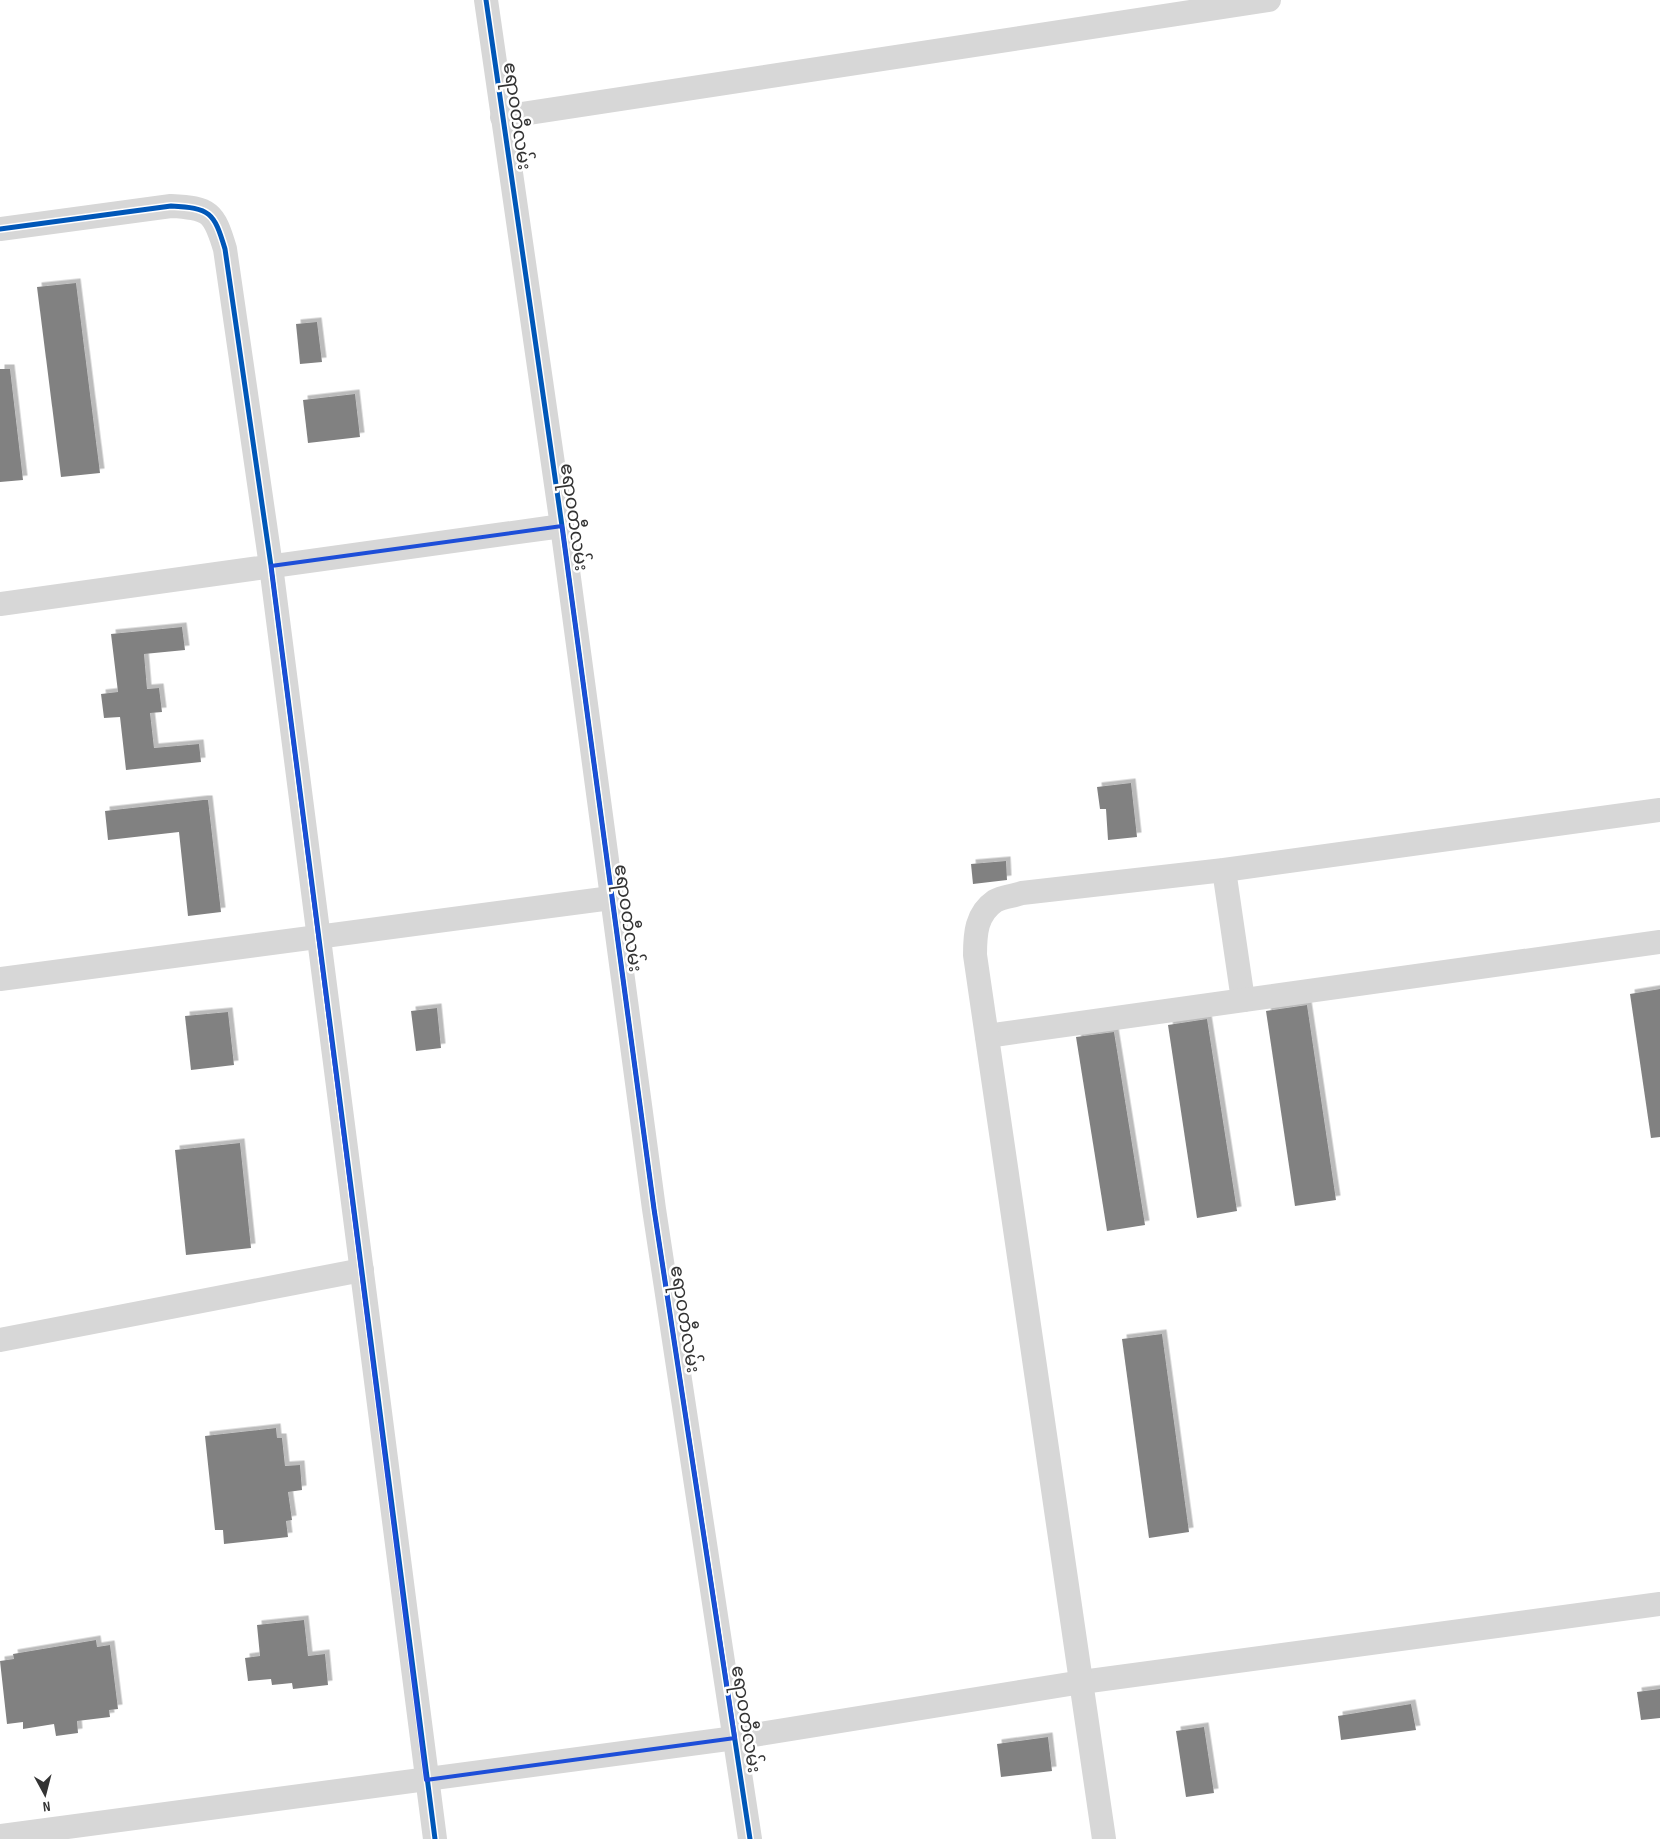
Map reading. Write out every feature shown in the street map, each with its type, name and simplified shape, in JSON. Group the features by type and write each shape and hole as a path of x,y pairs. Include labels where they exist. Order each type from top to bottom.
{"street":[{"name":"ဧရာဝတီလမ်း","path":"486,0 562,526 654,1209 750,1839"},
{"path":"502,117 1269,0"},
{"path":"0,229 171,206 192,207 209,213 218,225 225,249 271,566 435,1839"},
{"path":"0,604 562,526"},
{"path":"1104,1839 975,955 975,933 980,917 996,901 1022,893 1224,870 1660,810"},
{"path":"1224,870 1243,1000"},
{"path":"0,979 611,898"},
{"path":"987,1036 1660,942"},
{"path":"0,1340 362,1270"},
{"path":"0,1836 735,1738 1082,1682 1660,1604"}],"highlighted area":[{"path":"562,526 654,1209 735,1738 426,1780 271,566"}],"building":[{"path":"76,283 100,473 61,477 37,287"},
{"path":"317,322 322,362 300,364 296,324"},
{"path":"0,369 10,369 23,480 0,482"},
{"path":"355,394 360,437 308,443 303,400"},
{"path":"182,627 185,650 144,654 147,689 159,688 162,712 150,713 154,748 199,744 201,762 126,770 120,717 104,718 101,694 118,692 111,634"},
{"path":"1131,783 1137,837 1108,840 1106,809 1100,809 1097,787"},
{"path":"208,800 221,912 188,916 179,832 108,840 105,811"},
{"path":"1006,861 1007,880 973,884 971,864"},
{"path":"1660,989 1660,1137 1651,1138 1630,994"},
{"path":"1307,1005 1336,1200 1295,1206 1266,1011"},
{"path":"437,1008 441,1048 416,1051 411,1011"},
{"path":"228,1012 234,1065 191,1070 185,1016"},
{"path":"1207,1019 1237,1211 1197,1218 1168,1025"},
{"path":"1114,1032 1145,1225 1107,1231 1076,1037"},
{"path":"240,1143 251,1248 186,1255 175,1150"},
{"path":"1162,1334 1189,1532 1149,1538 1122,1339"},
{"path":"276,1428 277,1438 282,1438 285,1466 300,1465 302,1490 288,1492 292,1520 286,1521 288,1537 224,1544 223,1530 215,1530 205,1436"},
{"path":"304,1620 308,1656 325,1654 328,1685 293,1689 292,1683 272,1685 271,1679 248,1681 245,1658 260,1656 257,1625"},
{"path":"96,1640 97,1647 110,1645 118,1709 109,1710 110,1717 77,1721 78,1733 56,1736 54,1724 23,1729 23,1722 7,1724 0,1661 14,1659 13,1654"},
{"path":"1660,1689 1660,1718 1641,1720 1637,1692"},
{"path":"1411,1704 1416,1730 1341,1740 1338,1716"},
{"path":"1204,1727 1214,1793 1186,1797 1176,1731"},
{"path":"1048,1737 1052,1771 1001,1777 997,1744"}],"cycle path":[{"path":"486,0 562,526 654,1209 750,1839"},
{"path":"0,229 171,206 184,207 194,208 208,214 217,227 225,249 271,566 435,1839"}]}
